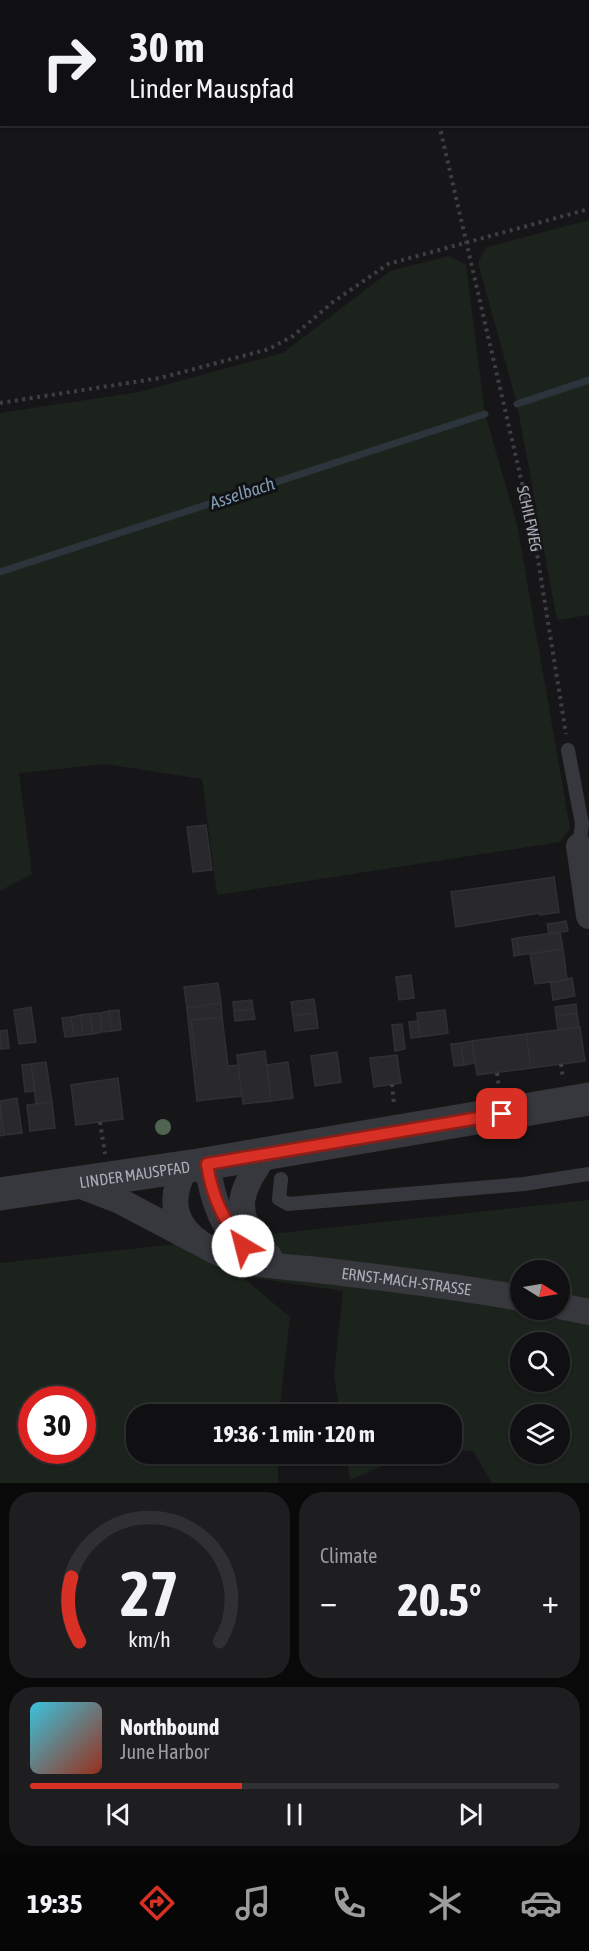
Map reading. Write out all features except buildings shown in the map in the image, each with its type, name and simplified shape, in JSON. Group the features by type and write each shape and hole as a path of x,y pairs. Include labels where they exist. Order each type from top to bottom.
{"street":[{"path":"579,846 589,916"},
{"name":"LINDER MAUSPFAD","path":"0,1194 196,1165 273,1166 589,1099"},
{"name":"ERNST-MACH-STRASSE","path":"206,1246 185,1230 177,1213 174,1192 196,1165 210,1186 224,1220 243,1246 294,1267"},
{"path":"264,1255 244,1226 241,1213 243,1197 249,1182 273,1166"},
{"name":"ERNST-MACH-STRASSE","path":"72,1183 118,1200 228,1256 510,1296"},
{"path":"570,1308 589,1312"}],"lane":[{"path":"568,750 582,824 579,846"},
{"path":"273,1166 279,1199 288,1204 524,1184 589,1174"}],"path":[{"name":"SCHILFWEG","path":"439,126 506,423 534,535 568,750"},
{"path":"0,403 160,378 269,349 293,336 333,302 388,264 589,209"}],"shaded area":[{"path":"589,220 589,615 557,620 517,404 478,262 487,247"},
{"path":"449,256 466,265 485,414 517,524 570,828 560,842 217,895 202,779 105,764 19,773 32,874 0,891 0,413 139,392 283,353 390,271"},
{"path":"589,1200 589,1483 492,1483 473,1451 462,1450 462,1404 338,1404 334,1375 343,1291 241,1276 290,1317 280,1404 126,1404 126,1464 278,1464 278,1483 0,1483 0,1263"},
{"path":"348,1464 386,1464 350,1480"}],"waterway":[{"name":"Asselbach","path":"517,404 589,380"},
{"name":"Asselbach","path":"0,572 485,414"}],"route":[{"path":"243,1246 224,1220 216,1202 210,1186 207,1164 502,1114"}]}
